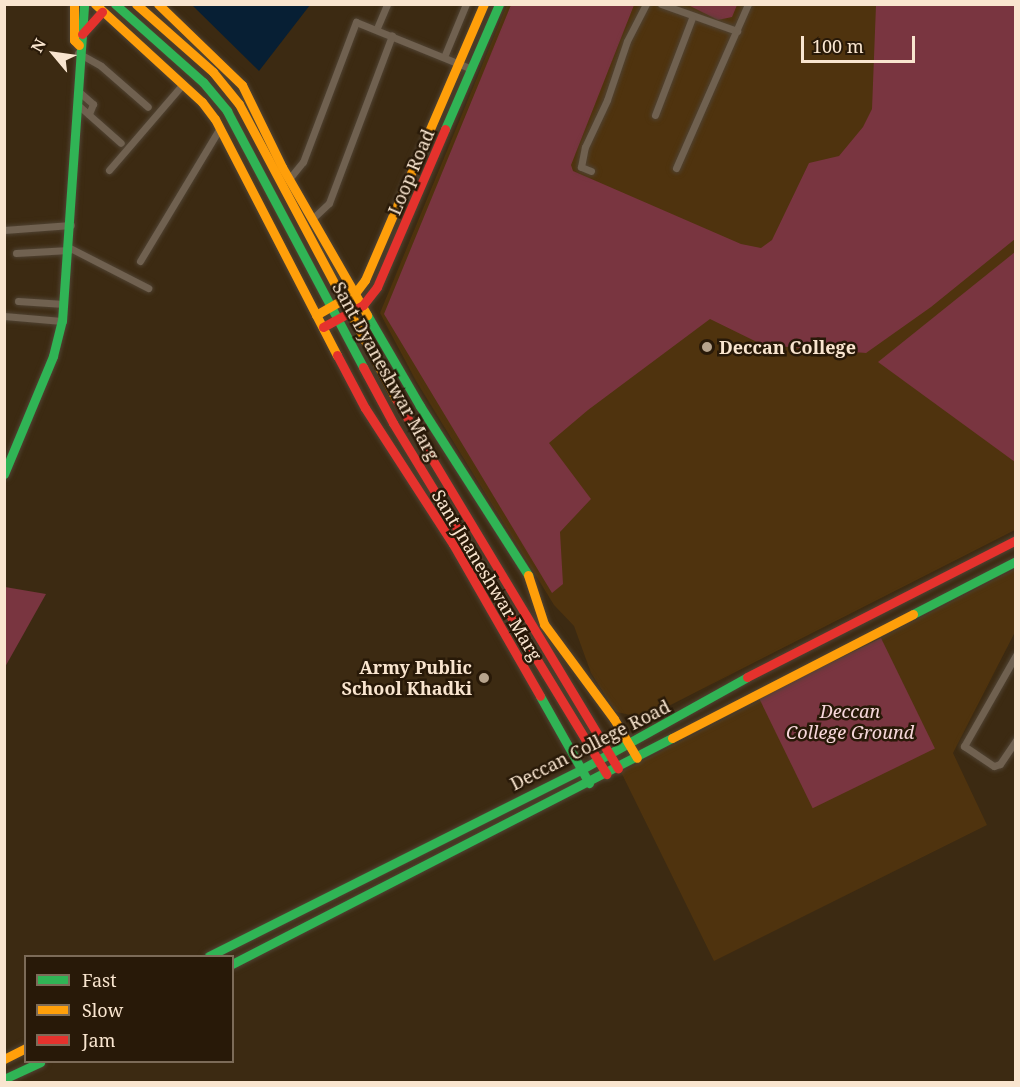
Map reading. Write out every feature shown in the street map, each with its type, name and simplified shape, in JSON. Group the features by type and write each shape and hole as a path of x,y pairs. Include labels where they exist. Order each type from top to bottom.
{"main road":[{"path":"74,4 74,40 79,49"},
{"path":"4,474 53,356 62,321 72,225 79,49 84,4"},
{"name":"Sant Dyaneshwar Marg","path":"115,4 220,100 393,423 606,774"},
{"name":"Sant Dyaneshwar Marg","path":"136,4 231,92 405,416 611,752 618,768"},
{"name":"Sant Jnaneshwar Marg","path":"158,4 242,85 289,179 420,406 526,569 544,624 637,758"},
{"name":"Loop Road","path":"316,315 356,292 381,251 484,4"},
{"name":"Loop Road","path":"322,327 363,304 393,257 499,4"},
{"path":"82,34 98,8"},
{"name":"Sant Jnaneshwar Marg","path":"98,8 209,110 378,432 453,544 589,783"},
{"name":"Deccan College Road","path":"213,955 582,769 685,714 699,701 1016,540"},
{"name":"Deccan College Road","path":"234,963 589,783 1016,561"},
{"path":"525,610 537,606"},
{"path":"4,1059 24,1049"},
{"path":"4,1079 38,1063"}],"street":[{"path":"377,28 387,4"},
{"path":"444,57 466,4"},
{"path":"591,171 581,167 585,147 607,100 627,41 646,4"},
{"path":"661,4 692,18 737,31"},
{"path":"676,168 748,4"},
{"path":"655,115 692,18"},
{"path":"289,179 303,162 353,25 360,22 377,28 472,69"},
{"path":"312,219 329,203 392,35"},
{"path":"79,49 148,107"},
{"path":"109,170 182,85"},
{"path":"78,92 93,104 89,114"},
{"path":"78,105 121,143"},
{"path":"140,261 220,128"},
{"path":"4,230 72,225"},
{"path":"16,252 70,249 148,288"},
{"path":"18,301 64,304"},
{"path":"4,316 62,321"},
{"path":"1015,742 1000,764 994,766 964,746 1016,655"}],"shaded area":[{"name":"Deccan College","path":"507,5 1015,6 1015,530 645,718 616,712 591,673 574,626 554,605 416,381 380,313"},
{"path":"1015,569 1015,632 953,753 987,825 714,961 621,772"}],"green space":[{"path":"1012,4 1016,8 1015,239 931,307 866,353 763,345 710,319 588,410 549,443 591,499 560,532 563,584 552,593 384,314 511,5 634,5 571,165 573,171 741,244 761,248 772,240 809,163 839,156 863,127 872,109 876,5"},
{"path":"688,5 737,5 732,17 718,20"},
{"path":"1015,252 1015,462 878,362"},
{"path":"4,587 46,594 5,667"},
{"name":"Deccan College Ground","path":"881,638 935,749 813,808 759,698"}],"water":[{"path":"192,5 310,5 259,71"}],"traffic: fast":[{"path":"4,474 53,356 62,321 84,4"},
{"path":"115,4 203,82 227,111 363,367"},
{"path":"445,129 499,4"},
{"path":"367,315 420,406 528,575"},
{"path":"913,614 1016,561"},
{"path":"211,955 582,769 747,677"},
{"path":"540,696 589,783"},
{"path":"234,963 672,738"},
{"path":"4,1079 38,1063"}],"traffic: slow":[{"path":"74,4 74,40 79,45"},
{"path":"95,4 202,102 215,119 337,355"},
{"path":"136,4 213,72 239,104 396,399"},
{"path":"158,4 242,85 282,167 367,315"},
{"path":"316,315 356,292 365,280 484,4"},
{"path":"528,575 544,624 614,719 637,758"},
{"path":"672,738 913,614"},
{"path":"4,1059 24,1049"}],"traffic: jam":[{"path":"82,34 102,12"},
{"path":"323,327 363,305 377,287 445,129"},
{"path":"337,355 365,408 453,544 540,696"},
{"path":"363,367 393,423 606,774"},
{"path":"396,399 618,768"},
{"path":"747,677 1016,540"}],"place":[{"name":"Deccan College","path":"707,347"},
{"name":"Army Public School Khadki","path":"484,678"}]}
